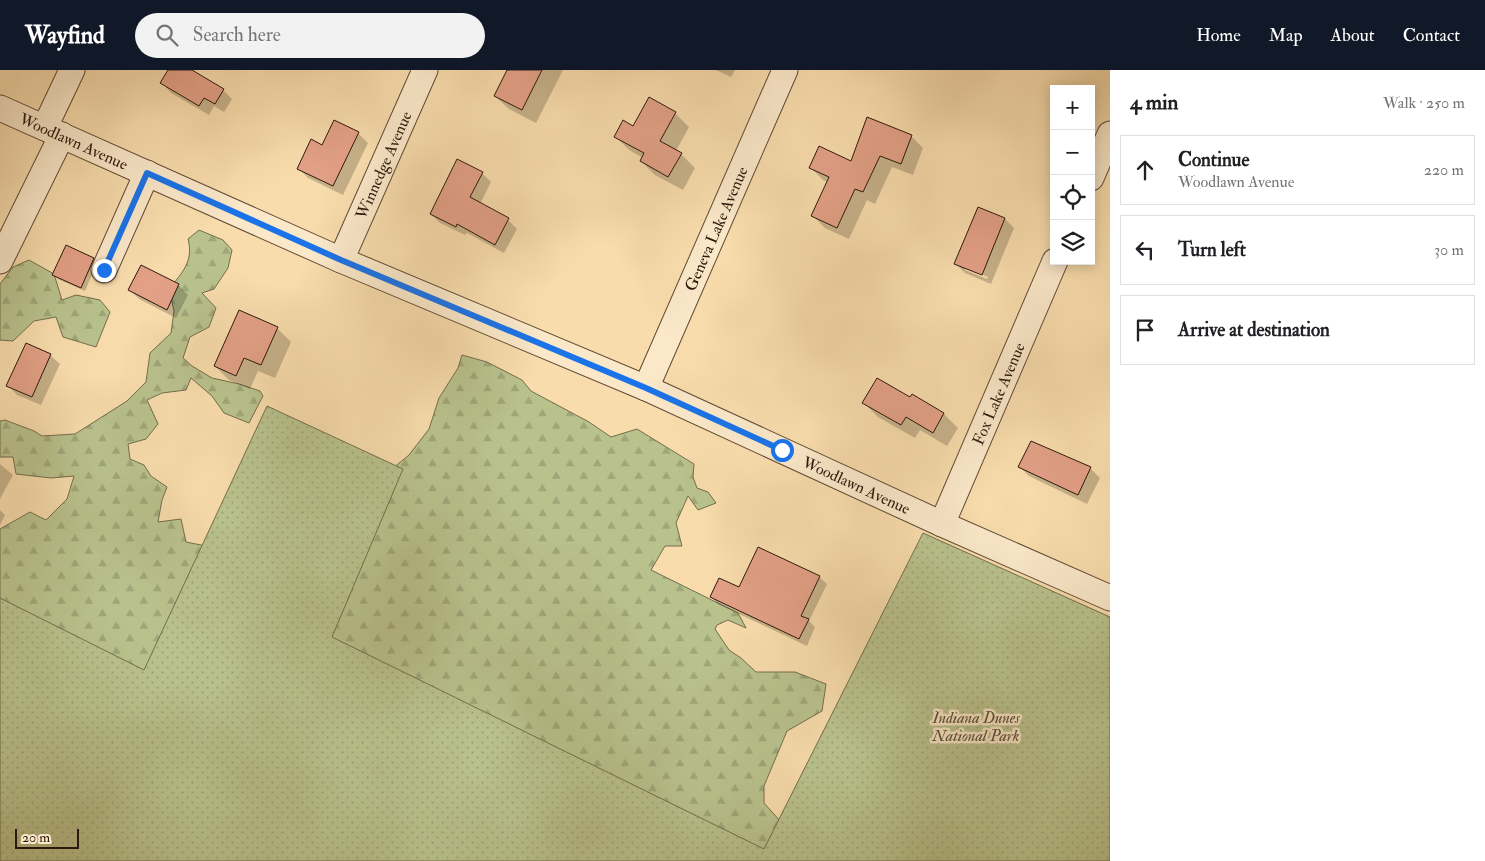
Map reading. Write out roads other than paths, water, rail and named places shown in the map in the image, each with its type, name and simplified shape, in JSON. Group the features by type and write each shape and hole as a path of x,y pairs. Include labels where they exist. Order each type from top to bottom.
{"street":[{"path":"0,261 53,131 72,70"},
{"name":"Winnedge Avenue","path":"341,260 425,70"},
{"name":"Geneva Lake Avenue","path":"646,388 785,70"},
{"name":"Woodlawn Avenue","path":"0,108 341,260 646,388 942,524 1110,598"},
{"path":"1092,175 1110,134"},
{"path":"104,270 147,173"},
{"name":"Fox Lake Avenue","path":"942,524 1053,265"}],"park label":[{"name":"Indiana Dunes National Park","path":"976,726"}]}
